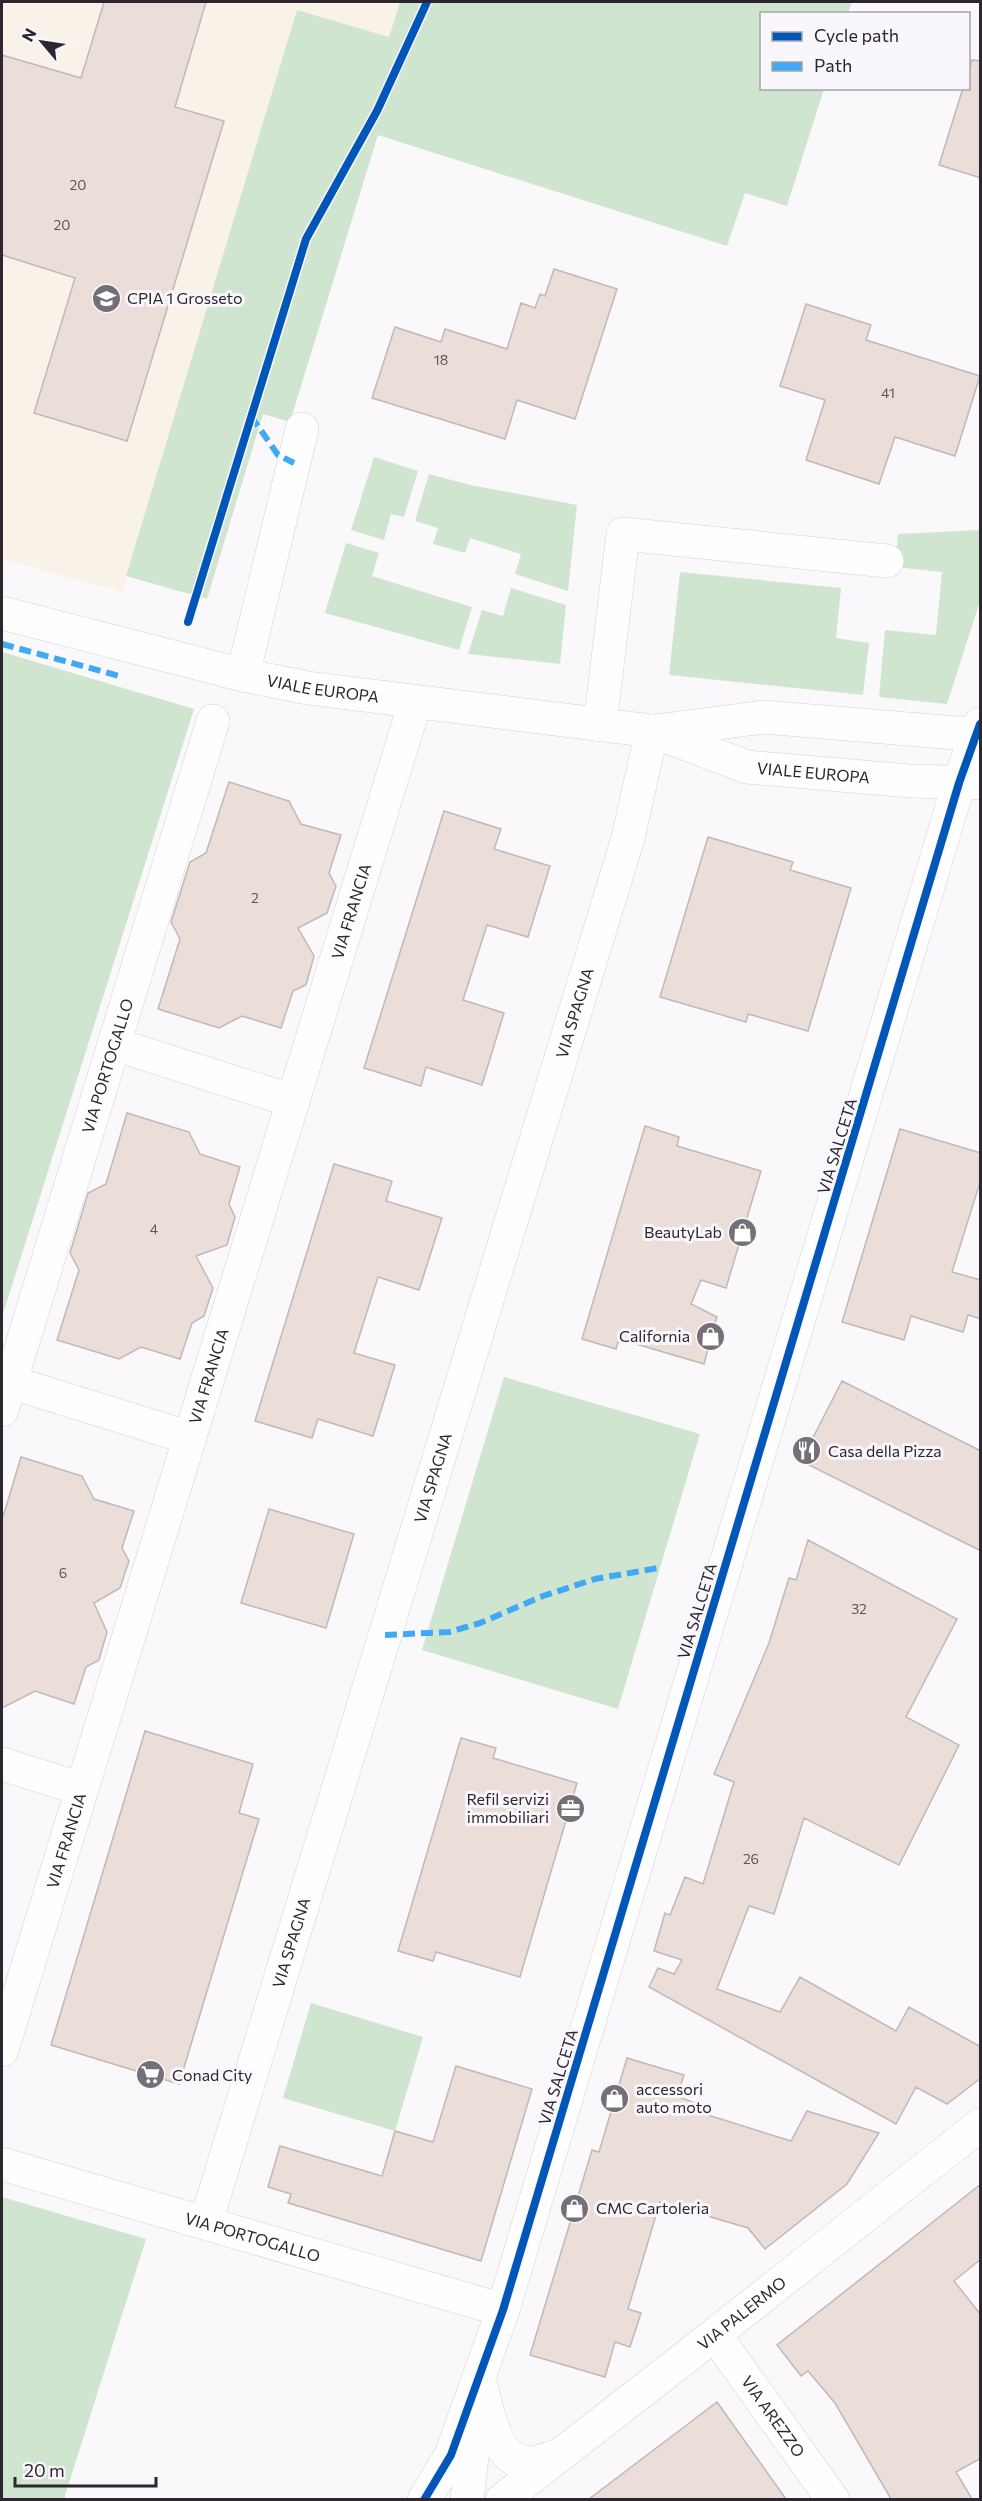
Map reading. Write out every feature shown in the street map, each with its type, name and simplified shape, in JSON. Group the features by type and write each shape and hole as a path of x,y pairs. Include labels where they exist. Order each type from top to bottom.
{"street":[{"path":"243,675 302,429"},
{"path":"600,725 623,534 887,561"},
{"name":"VIALE EUROPA","path":"2,613 243,675 308,688 415,703 652,731 763,717 979,732"},
{"name":"VIA FRANCIA","path":"2,2050 415,703"},
{"name":"VIA PORTOGALLO","path":"6,1396 213,721"},
{"name":"VIALE EUROPA","path":"652,731 747,767 970,783"},
{"name":"VIA SPAGNA","path":"206,2222 628,838 652,731"},
{"name":"VIA SALCETA","path":"424,2499 451,2455 480,2380 503,2310 970,783 979,732"},
{"path":"114,1044 293,1101"},
{"path":"6,1396 189,1438"},
{"path":"2,1764 82,1789"},
{"name":"VIA PALERMO","path":"502,2499 715,2335 981,2125"},
{"name":"VIA PORTOGALLO","path":"2,2164 503,2310"},
{"name":"VIA AREZZO","path":"715,2335 833,2499"},
{"path":"480,2380 499,2445 511,2456 528,2463 560,2454"},
{"name":"VIA SALCETA","path":"467,2499 480,2380"}],"shaded area":[{"name":"CPIA 1 Grosseto","path":"2,2 400,2 389,38 297,10 122,592 2,559"}],"green space":[{"path":"400,2 852,2 848,12 760,12 760,90 824,90 787,206 745,193 727,246 378,135 290,422 263,414 207,599 126,576 297,10 389,37"},
{"path":"374,457 418,471 404,517 391,514 384,540 351,530"},
{"path":"429,474 470,485 577,505 568,591 515,574 521,554 470,538 465,553 433,544 438,528 415,521"},
{"path":"980,530 980,601 947,704 879,697 885,630 936,635 942,572 895,567 898,534"},
{"path":"346,543 379,553 372,576 472,607 459,650 325,613"},
{"path":"680,572 841,588 836,638 869,643 863,695 669,675"},
{"path":"511,588 566,605 560,664 468,654 482,610 503,616"},
{"path":"2,652 194,709 2,1317"},
{"path":"504,1377 700,1434 618,1709 422,1650"},
{"path":"311,2003 423,2037 395,2131 283,2098"},
{"path":"2,2197 146,2239 64,2499 2,2499"}],"building":[{"path":"104,2 206,2 175,107 224,121 127,441 34,413 75,278 2,255 2,55 81,78"},
{"path":"972,60 981,61 981,178 939,165 962,90 970,90"},
{"path":"554,269 617,289 575,419 517,400 505,439 372,398 395,327 441,342 445,329 507,349 521,303 535,308 540,294 545,296"},
{"path":"806,304 871,325 866,340 980,376 955,456 895,437 879,484 806,460 825,400 780,386"},
{"path":"229,782 289,801 301,824 341,835 329,873 336,886 327,913 298,928 314,956 306,985 293,991 281,1028 242,1016 219,1028 158,1009 180,939 171,922 190,862 206,853"},
{"path":"444,811 501,829 494,849 550,866 528,937 487,925 463,1000 504,1013 482,1085 426,1067 421,1086 364,1068"},
{"path":"708,837 793,862 790,870 851,888 808,1031 748,1014 746,1022 660,997"},
{"path":"127,1113 189,1132 200,1154 240,1167 229,1204 235,1217 227,1245 196,1256 213,1288 204,1316 192,1323 180,1359 141,1347 119,1359 57,1340 79,1270 70,1253 88,1193 106,1184"},
{"path":"645,1126 679,1137 677,1146 761,1171 726,1288 701,1280 691,1304 717,1317 704,1364 619,1339 616,1349 582,1339"},
{"path":"900,1129 981,1153 981,1179 952,1272 981,1280 981,1319 968,1315 963,1332 911,1316 904,1340 842,1322"},
{"path":"334,1164 392,1181 386,1201 442,1218 419,1290 378,1277 354,1353 395,1365 373,1436 318,1419 312,1438 255,1421"},
{"path":"842,1381 981,1451 981,1551 801,1461"},
{"path":"21,1457 82,1476 94,1499 134,1511 122,1548 129,1561 120,1588 94,1603 107,1632 99,1660 86,1667 74,1704 35,1691 2,1708 2,1520"},
{"path":"269,1509 354,1534 326,1628 241,1603"},
{"path":"808,1540 957,1619 906,1717 959,1745 899,1865 804,1818 774,1914 749,1906 717,1989 780,2012 800,1977 896,2031 909,2007 981,2047 981,2078 947,2104 916,2087 896,2124 649,1987 658,1968 674,1974 682,1960 654,1951 665,1913 670,1915 685,1877 703,1884 734,1782 714,1774 769,1643 789,1578 796,1580"},
{"path":"145,1731 253,1764 239,1813 259,1819 179,2084 51,2045"},
{"path":"461,1738 496,1748 493,1758 577,1783 520,1977 436,1952 433,1961 398,1951"},
{"path":"627,2058 684,2075 677,2096 697,2104 695,2111 791,2141 807,2111 879,2133 847,2184 765,2249 748,2228 660,2202 628,2309 641,2313 630,2347 615,2342 605,2377 530,2355 592,2150 599,2152"},
{"path":"456,2066 532,2089 481,2261 288,2203 291,2194 268,2187 280,2146 382,2176 395,2131 433,2142"},
{"path":"981,2184 981,2259 954,2281 981,2315 981,2458 956,2472 972,2499 891,2499 835,2403 808,2371 801,2376 777,2345"},
{"path":"717,2402 786,2499 589,2499 688,2424"}],"marked path":[{"path":"251,416 278,455 294,463"},
{"path":"2,644 123,677"},
{"path":"385,1635 449,1632 480,1623 543,1596 595,1579 658,1568"}],"cycle path":[{"path":"188,622 306,239 377,111 427,2"},
{"path":"424,2500 451,2455 503,2310 959,783 980,724"}],"place":[{"name":"CPIA 1 Grosseto","path":"106,298"},
{"name":"BeautyLab","path":"743,1232"},
{"name":"California","path":"711,1336"},
{"name":"Casa della Pizza","path":"807,1451"},
{"name":"Refil servizi immobiliari","path":"570,1808"},
{"name":"Conad City","path":"151,2075"},
{"name":"accessori auto moto","path":"615,2098"},
{"name":"CMC Cartoleria","path":"575,2208"}]}
